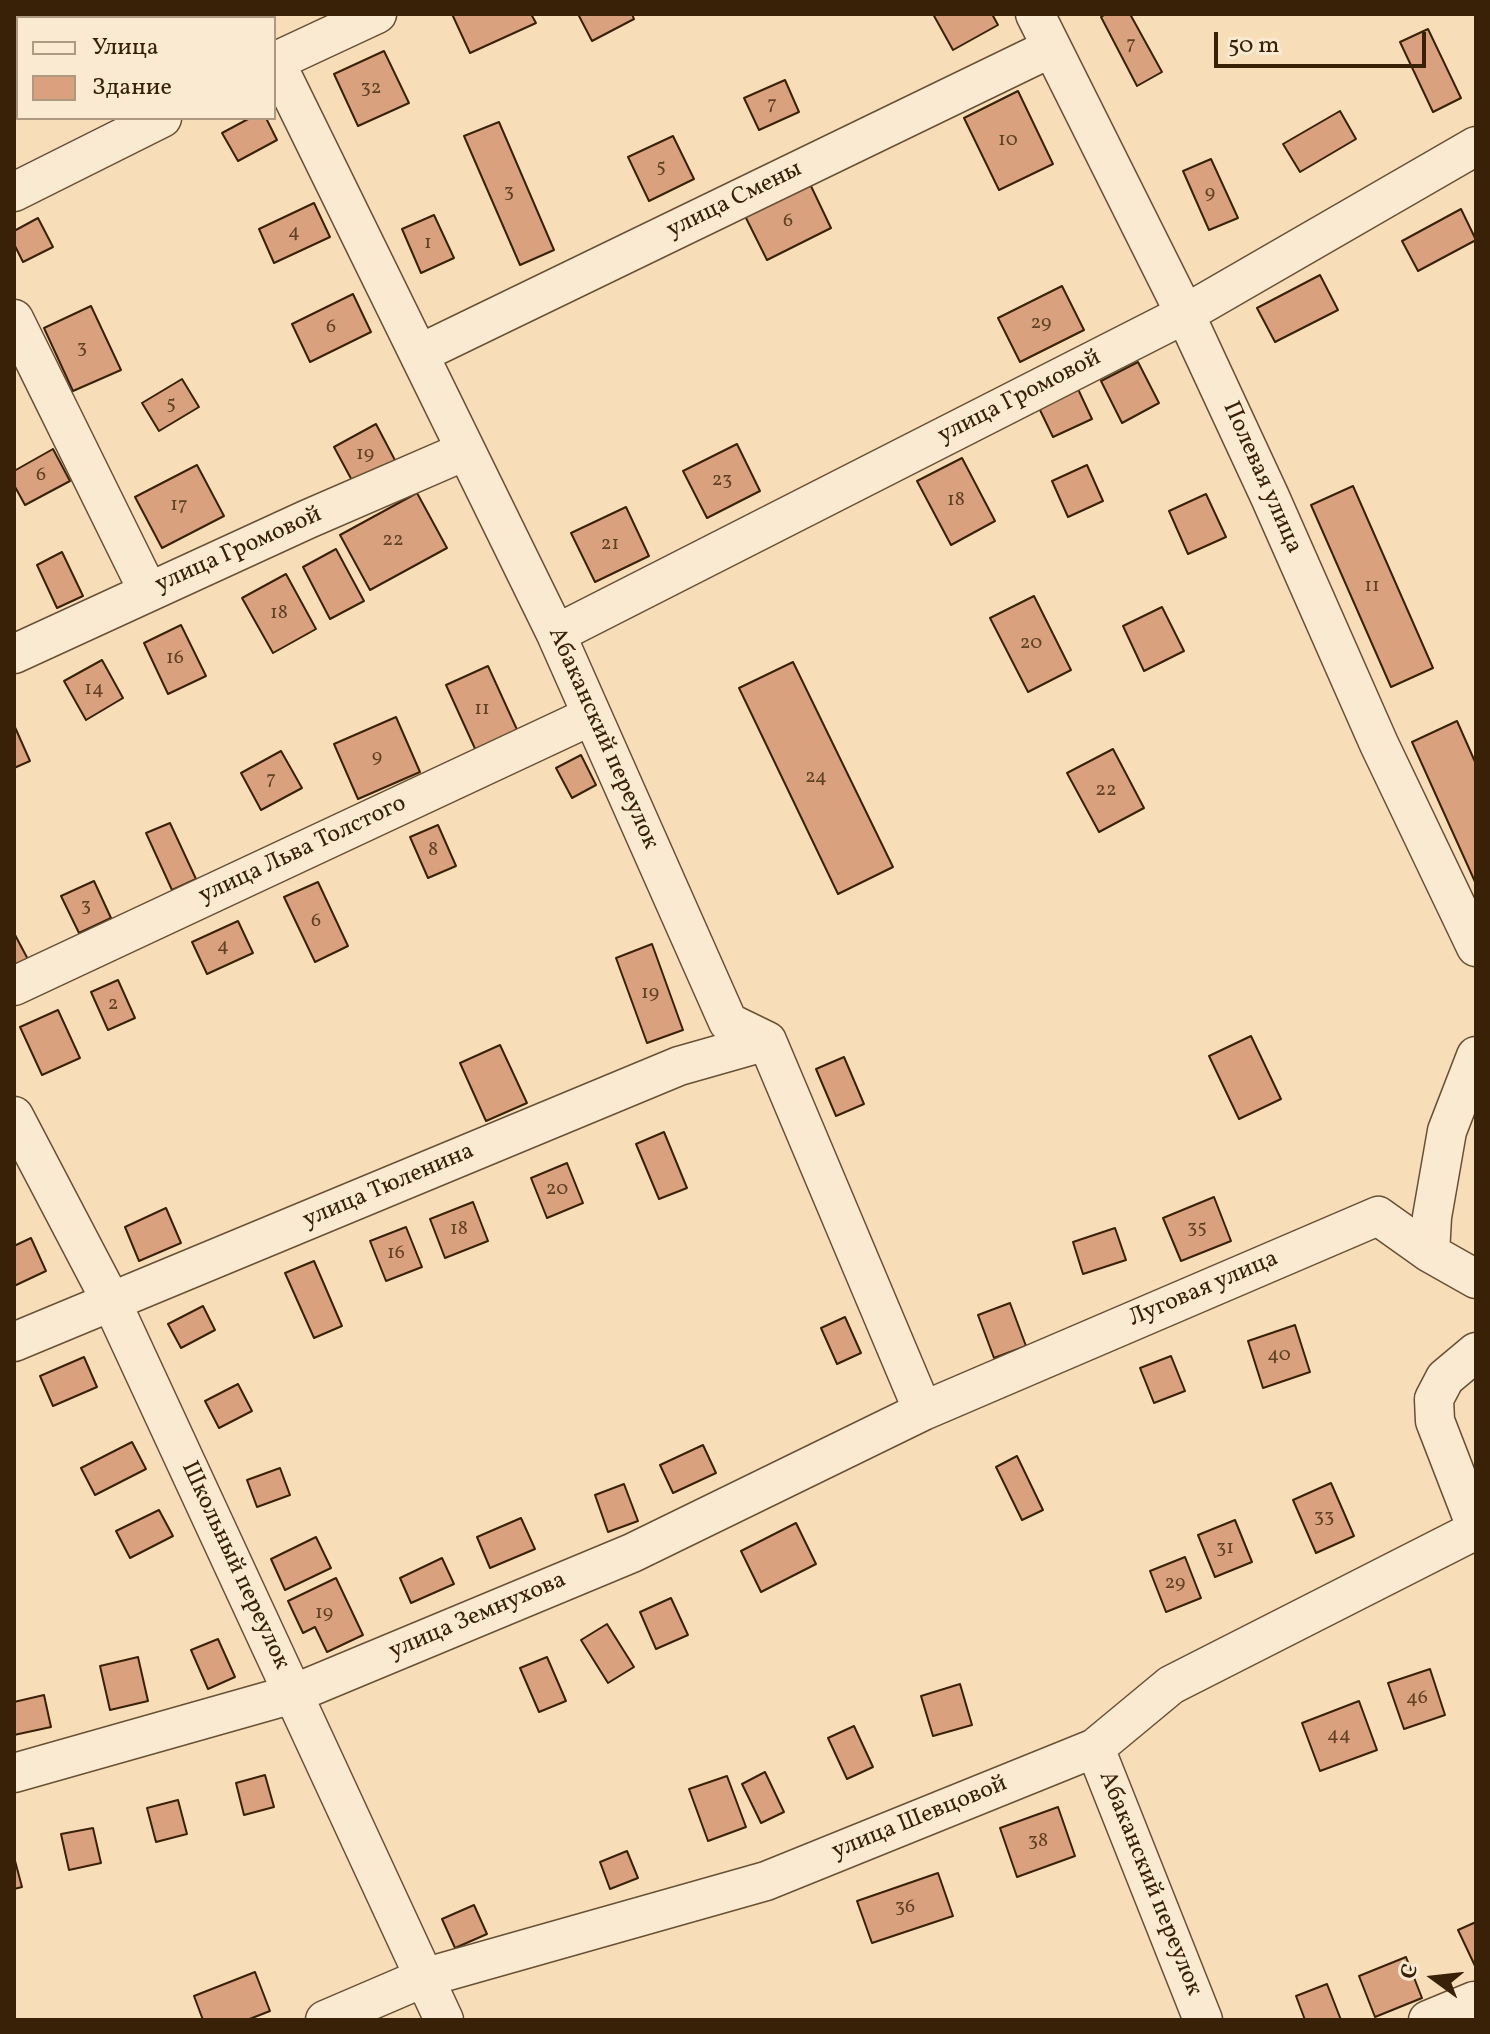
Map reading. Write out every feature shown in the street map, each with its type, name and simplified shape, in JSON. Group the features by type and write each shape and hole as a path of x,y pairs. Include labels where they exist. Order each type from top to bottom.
{"street":[{"path":"276,60 377,14"},
{"name":"Полевая улица","path":"1035,14 1185,314 1379,744 1476,947"},
{"name":"улица Смены","path":"419,354 1051,48"},
{"name":"Абаканский переулок","path":"276,65 556,634 728,1022 767,1041"},
{"path":"14,192 158,120"},
{"name":"улица Громовой","path":"556,634 1185,314 1476,146"},
{"path":"14,319 148,591"},
{"name":"улица Громовой","path":"14,654 148,591 465,451"},
{"name":"улица Льва Толстого","path":"14,986 591,716"},
{"path":"767,1041 923,1411"},
{"name":"улица Тюленина","path":"14,1342 679,1066 767,1041"},
{"path":"1430,1253 1432,1217 1447,1131 1476,1056"},
{"name":"Школьный переулок","path":"14,1116 112,1303 444,2020"},
{"name":"Луговая улица","path":"923,1411 1378,1216 1430,1253 1476,1279"},
{"path":"1476,1352 1445,1378 1434,1399 1435,1421 1476,1529"},
{"name":"улица Земнухова","path":"14,1773 293,1694 632,1553 923,1411"},
{"name":"улица Шевцовой","path":"325,2020 423,1978 766,1881 1095,1748 1171,1685 1476,1529"},
{"name":"Абаканский переулок","path":"1095,1748 1203,2020"},
{"path":"1428,2020 1474,2001"}],"building":[{"path":"178,14 220,16 178,16"},
{"path":"452,14 531,14 536,23 470,53"},
{"path":"578,14 632,14 634,19 592,41"},
{"path":"933,14 992,14 998,25 953,50"},
{"path":"1106,14 1130,14 1162,72 1137,86 1101,17"},
{"path":"1428,29 1461,98 1433,112 1400,42"},
{"path":"384,51 409,103 358,126 334,74"},
{"path":"785,80 799,112 759,130 744,98"},
{"path":"1018,91 1053,164 999,190 964,118"},
{"path":"1340,111 1356,139 1300,172 1283,144"},
{"path":"246,120 267,120 277,140 238,161 222,133"},
{"path":"499,122 554,250 520,265 464,136"},
{"path":"673,136 694,179 649,201 628,157"},
{"path":"1211,159 1238,218 1209,230 1183,171"},
{"path":"810,184 831,228 767,260 745,216"},
{"path":"314,203 330,237 274,263 259,229"},
{"path":"1461,209 1476,240 1418,271 1402,241"},
{"path":"434,215 454,258 421,273 402,229"},
{"path":"38,218 53,247 23,262 14,244 14,231"},
{"path":"1320,275 1338,310 1275,342 1257,308"},
{"path":"1062,286 1084,330 1020,362 998,318"},
{"path":"353,294 371,332 310,362 292,324"},
{"path":"91,306 121,370 73,391 44,328"},
{"path":"1138,362 1159,403 1122,423 1101,381"},
{"path":"182,379 199,407 159,431 142,403"},
{"path":"1078,389 1092,419 1053,437 1039,408"},
{"path":"376,424 397,464 355,486 334,447"},
{"path":"737,444 760,491 707,518 683,471"},
{"path":"53,449 70,481 25,505 14,485 14,471"},
{"path":"962,458 995,521 951,545 917,481"},
{"path":"197,465 224,516 162,548 135,497"},
{"path":"1087,465 1103,501 1068,517 1052,481"},
{"path":"1353,486 1433,668 1391,687 1311,505"},
{"path":"417,493 447,548 370,590 340,535"},
{"path":"1206,494 1226,537 1188,554 1169,511"},
{"path":"626,507 649,556 595,582 571,533"},
{"path":"336,549 364,601 330,619 303,567"},
{"path":"62,552 83,596 57,608 37,565"},
{"path":"286,574 316,629 273,653 242,598"},
{"path":"1034,596 1071,670 1028,692 990,618"},
{"path":"1162,607 1184,651 1144,671 1123,626"},
{"path":"181,625 206,676 168,694 144,643"},
{"path":"102,660 123,698 86,720 64,681"},
{"path":"793,662 893,867 838,894 739,688"},
{"path":"488,666 519,734 477,753 446,685"},
{"path":"396,717 420,772 358,799 334,744"},
{"path":"1457,721 1476,764 1476,884 1412,742"},
{"path":"14,725 30,761 14,768"},
{"path":"1113,749 1144,808 1099,832 1067,773"},
{"path":"281,751 302,788 261,810 241,773"},
{"path":"581,755 596,785 572,798 556,768"},
{"path":"170,823 196,879 172,890 146,833"},
{"path":"438,825 456,866 428,878 410,837"},
{"path":"94,881 111,918 79,933 61,896"},
{"path":"318,882 348,946 315,962 284,897"},
{"path":"238,921 253,953 207,974 192,942"},
{"path":"14,933 31,965 14,974"},
{"path":"652,944 683,1030 647,1043 616,958"},
{"path":"118,980 135,1018 108,1030 91,992"},
{"path":"58,1010 80,1058 42,1075 20,1027"},
{"path":"1251,1036 1281,1099 1239,1119 1209,1056"},
{"path":"500,1045 527,1103 486,1121 460,1063"},
{"path":"844,1057 864,1104 836,1116 816,1069"},
{"path":"664,1132 687,1188 659,1199 636,1144"},
{"path":"567,1163 583,1203 547,1218 531,1178"},
{"path":"1214,1197 1231,1241 1181,1261 1163,1218"},
{"path":"473,1202 488,1241 445,1258 430,1219"},
{"path":"166,1208 181,1243 139,1261 125,1227"},
{"path":"406,1227 422,1267 386,1281 370,1241"},
{"path":"1115,1228 1126,1260 1083,1274 1073,1242"},
{"path":"31,1238 46,1271 14,1286 14,1246"},
{"path":"314,1261 342,1326 314,1338 285,1273"},
{"path":"1010,1303 1026,1346 994,1358 978,1315"},
{"path":"203,1306 215,1330 181,1348 168,1324"},
{"path":"845,1317 861,1353 837,1364 821,1328"},
{"path":"1295,1325 1310,1372 1263,1388 1248,1341"},
{"path":"1171,1356 1185,1391 1154,1403 1140,1368"},
{"path":"84,1357 97,1387 53,1406 40,1376"},
{"path":"238,1384 252,1411 219,1428 205,1401"},
{"path":"132,1442 146,1469 95,1495 81,1468"},
{"path":"703,1445 716,1473 673,1493 660,1465"},
{"path":"1017,1456 1043,1510 1022,1520 996,1467"},
{"path":"280,1468 290,1495 257,1507 247,1480"},
{"path":"1331,1483 1354,1536 1316,1553 1293,1500"},
{"path":"624,1484 638,1521 608,1532 595,1495"},
{"path":"159,1510 173,1536 130,1558 116,1531"},
{"path":"521,1518 535,1549 490,1568 477,1537"},
{"path":"1235,1520 1252,1562 1215,1577 1198,1535"},
{"path":"796,1523 816,1564 761,1592 741,1551"},
{"path":"316,1537 331,1568 285,1590 271,1559"},
{"path":"1185,1557 1201,1598 1166,1612 1150,1571"},
{"path":"442,1558 454,1584 411,1603 400,1578"},
{"path":"336,1578 363,1635 327,1652 315,1627 303,1633 288,1601"},
{"path":"671,1598 688,1635 656,1649 640,1612"},
{"path":"607,1624 634,1667 608,1683 581,1640"},
{"path":"218,1639 235,1677 208,1689 191,1650"},
{"path":"138,1657 148,1701 110,1710 100,1666"},
{"path":"547,1657 566,1701 539,1712 520,1668"},
{"path":"1430,1669 1445,1715 1404,1729 1388,1683"},
{"path":"960,1684 972,1725 933,1736 921,1696"},
{"path":"44,1695 51,1727 14,1735 14,1702"},
{"path":"1359,1701 1377,1750 1320,1771 1302,1723"},
{"path":"854,1726 873,1767 847,1779 828,1738"},
{"path":"765,1772 784,1812 761,1823 742,1784"},
{"path":"265,1775 274,1807 244,1815 236,1783"},
{"path":"727,1776 746,1827 708,1841 689,1789"},
{"path":"178,1800 187,1834 156,1842 147,1808"},
{"path":"1058,1807 1075,1856 1017,1877 1000,1828"},
{"path":"93,1828 101,1863 69,1870 61,1834"},
{"path":"627,1851 638,1878 610,1889 600,1862"},
{"path":"14,1857 22,1887 14,1889"},
{"path":"938,1873 953,1916 872,1943 857,1901"},
{"path":"474,1905 487,1934 455,1948 442,1919"},
{"path":"1476,1922 1476,1968 1458,1930"},
{"path":"1406,1957 1422,1998 1375,2017 1359,1976"},
{"path":"255,1972 270,2011 247,2020 203,2020 194,1996"},
{"path":"1327,1984 1341,2020 1305,2020 1296,1996"}]}
